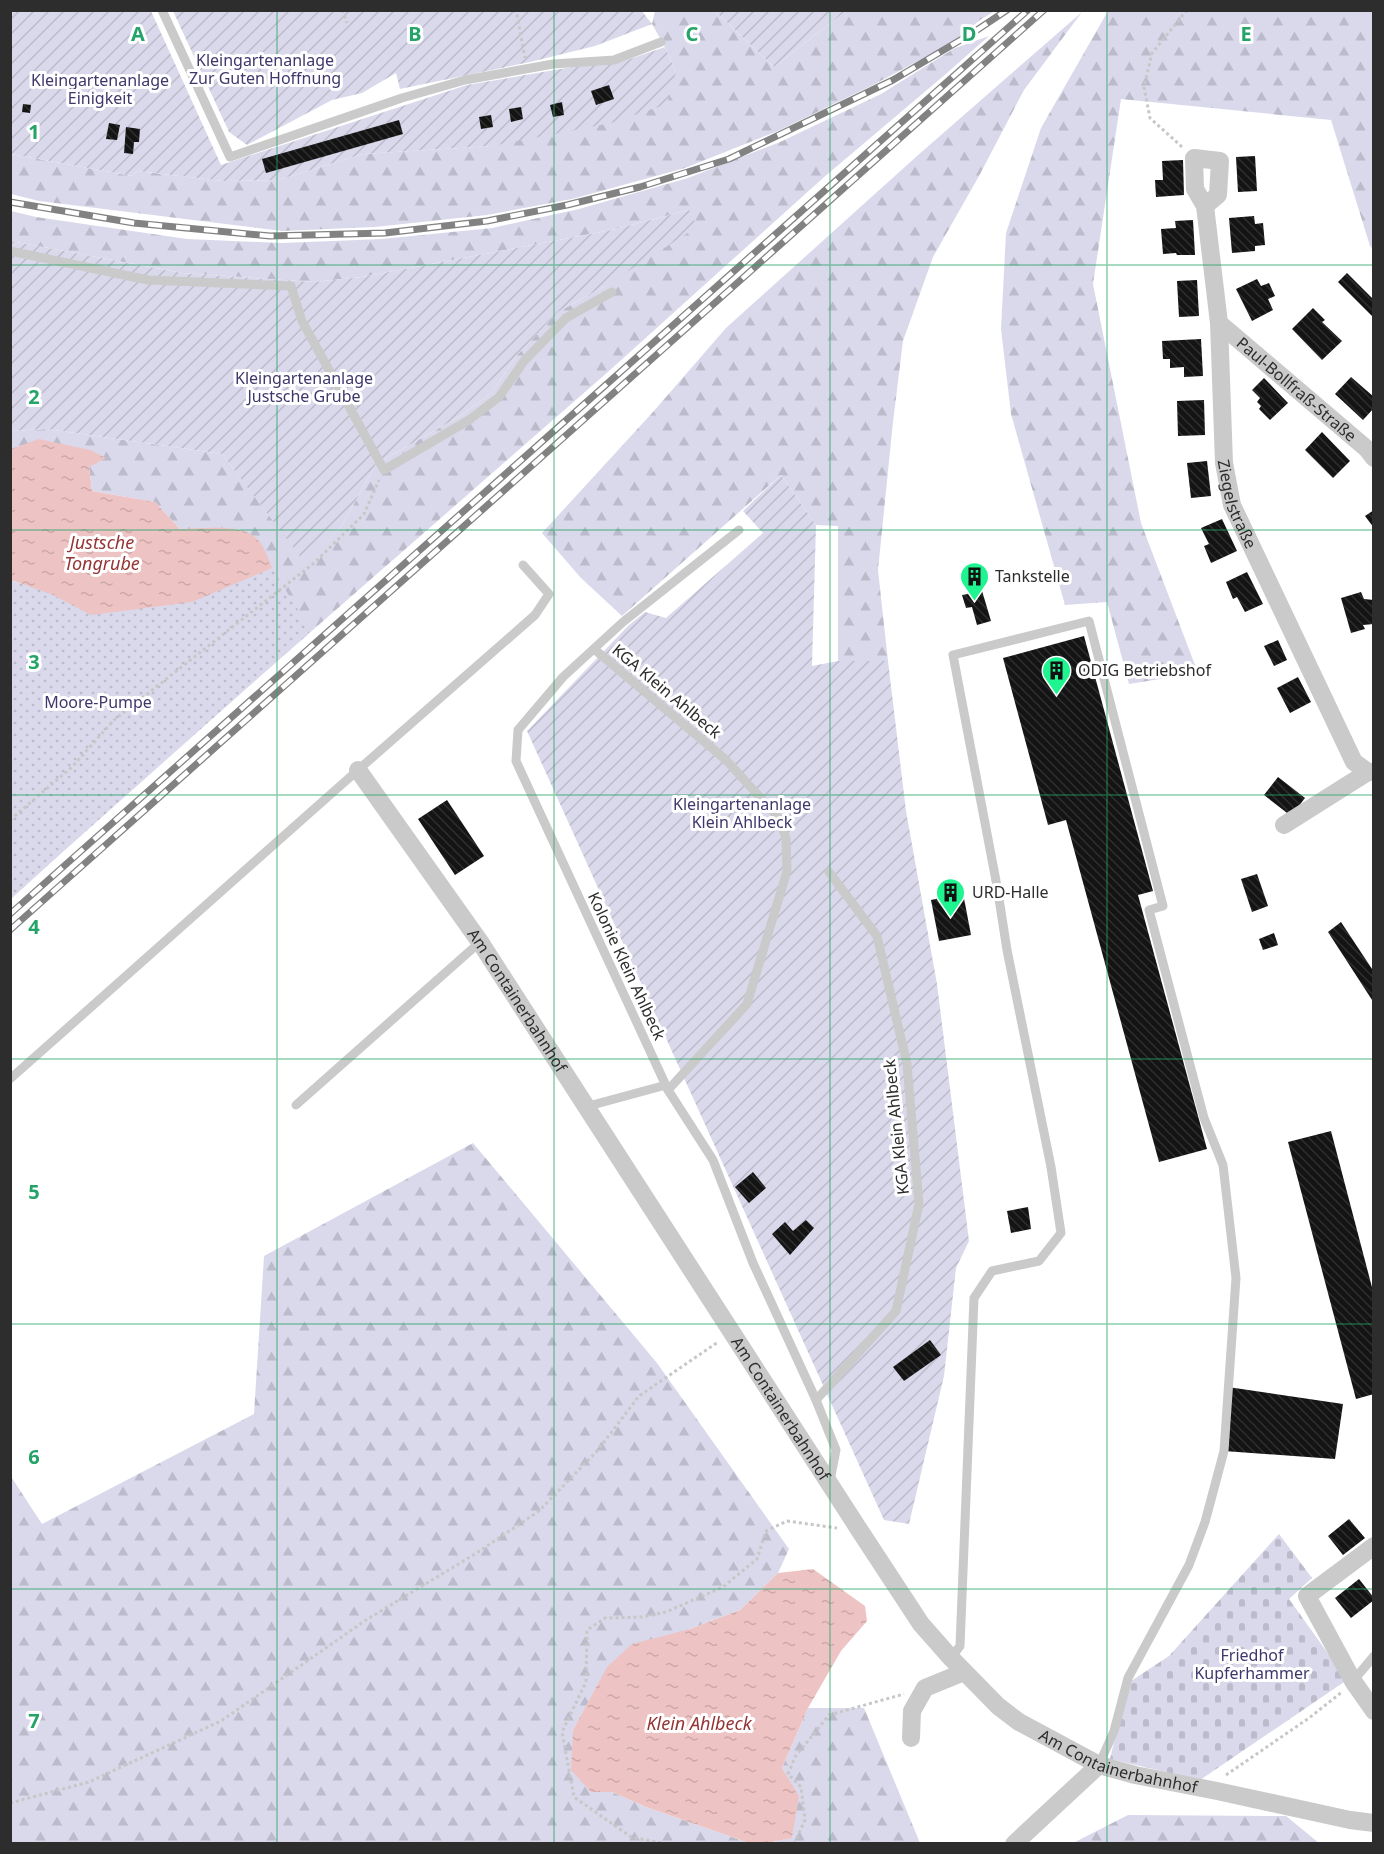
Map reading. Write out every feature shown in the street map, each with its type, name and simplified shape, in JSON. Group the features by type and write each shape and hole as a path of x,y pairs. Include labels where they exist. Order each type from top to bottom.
{"street":[{"path":"1194,158 1220,161 1218,195 1205,206"},
{"name":"Ziegelstraße","path":"1194,158 1195,189 1205,206 1219,323 1224,463 1232,506 1354,762 1371,772 1284,825"},
{"name":"Paul-Bollfraß-Straße","path":"1219,323 1367,449 1374,458"},
{"name":"Am Containerbahnhof","path":"358,770 480,942 921,1624 951,1658 998,1706 1020,1722 1099,1765 1135,1776 1374,1823"},
{"path":"1374,1546 1307,1596 1353,1681 1374,1711"},
{"path":"911,1738 912,1711 925,1688 964,1671"},
{"path":"1014,1844 1099,1765"}],"lane":[{"path":"162,10 230,157 402,98 465,80 553,64 614,60 661,42"},
{"path":"10,251 148,280 291,286 302,321 384,470 469,420 499,397 524,361 566,318 612,292"},
{"name":"Kolonie Klein Ahlbeck","path":"739,530 623,622 563,678 518,730 516,761 667,1088 713,1160 753,1263 816,1400 836,1450 829,1483"},
{"path":"10,1079 536,615 549,594 523,565"},
{"path":"951,1658 960,1646 974,1298 992,1271 1039,1261 1061,1233 1051,1167 1007,950 998,886 953,655 1089,621 1163,906 1149,910 1204,1118 1223,1166 1236,1278 1224,1450 1213,1491 1189,1565 1128,1678 1114,1731 1099,1765"},
{"name":"KGA Klein Ahlbeck","path":"594,649 726,760 778,817 786,838 787,871 747,1004 667,1088"},
{"name":"KGA Klein Ahlbeck","path":"816,1400 896,1311 919,1204 907,1064 877,936 829,872"},
{"path":"296,1104 480,942"},
{"path":"585,1107 667,1088"},
{"path":"1353,1681 1374,1656"}],"path":[{"path":"342,10 347,23"},
{"path":"513,10 517,15 528,68"},
{"path":"1187,10 1152,52 1143,87 1150,118 1194,158"},
{"path":"10,820 72,767 114,720 314,563 364,514 384,470"},
{"path":"10,1803 89,1782 221,1721 366,1620 475,1554 539,1511 598,1450 639,1396 732,1333"},
{"path":"667,1844 631,1837 573,1797 562,1732 586,1682 586,1630 605,1618 643,1617 666,1612 723,1587 757,1558 766,1531 787,1521 860,1531"},
{"path":"1222,1777 1230,1774 1309,1718 1353,1681"},
{"path":"794,1844 804,1820 801,1787 788,1773 795,1757 829,1715 925,1688"}],"green space":[{"name":"Kleingartenanlage Zur Guten Hoffnung","path":"641,10 652,24 595,46 400,89 396,73 362,93 332,100 247,145 229,132 173,11"},
{"name":"Kleingartenanlage Einigkeit","path":"10,11 151,11 221,165 467,85 572,67 624,61 665,47 676,72 667,104 611,123 492,146 363,154 278,180 223,181 137,171 132,176 11,154"},
{"path":"655,11 715,11 774,67 846,11 995,11 953,42 875,84 778,131 685,168 572,199 487,215 375,227 282,231 39,201 11,194 11,154 132,176 137,171 223,181 278,180 363,154 492,146 676,72 652,24"},
{"path":"715,11 846,11 774,67"},
{"path":"1108,11 1374,11 1373,249 1370,246 1331,120 1121,99 1093,284 1141,523 1198,673 1129,684 1107,602 1065,605 1011,414 1001,329 1006,233 1041,128"},
{"path":"1082,12 1024,90 933,257 903,341 878,570 888,661 838,661 838,526 816,525 781,475 622,616 581,578 542,533 726,328 917,156"},
{"path":"989,36 823,178 609,371 138,783 11,899 11,580 17,583 242,529 180,529 155,502 92,491 89,467 11,449 11,431 47,429 222,454 305,562 341,527 376,464 462,415 492,392 517,355 558,312 605,286 689,210 612,230 362,277 313,282 182,273 11,241 11,211 36,217 187,239 282,243 382,239 492,228 579,209 688,178 780,142 881,94 955,48"},
{"name":"Kleingartenanlage Justsche Grube","path":"689,210 697,227 605,286 558,312 517,355 492,392 462,415 376,464 341,527 305,563 222,454 47,429 11,431 11,241 182,273 313,282 362,277 612,230"},
{"name":"Kleingartenanlage Klein Ahlbeck","path":"781,475 816,525 812,666 838,661 888,661 906,811 937,984 969,1241 956,1268 944,1376 909,1524 884,1520 527,731 628,626 645,612 666,618 763,533 743,511"},
{"name":"Moore-Pumpe","path":"272,568 311,631 11,898 11,580 51,594 91,615 192,602"},
{"path":"473,1143 657,1363 789,1549 778,1573 740,1610 690,1629 607,1668 573,1730 591,1792 612,1792 646,1807 749,1843 11,1843 10,1475 42,1524 254,1414 264,1256"},
{"name":"Friedhof Kupferhammer","path":"1279,1534 1312,1578 1289,1599 1347,1680 1200,1780 1110,1759 1128,1683 1169,1656"},
{"path":"808,1708 864,1708 920,1843 767,1844 792,1837 798,1796 782,1768"},
{"path":"1128,1815 1286,1816 1319,1843 1073,1843"}],"water":[{"name":"Justsche Tongrube","path":"39,439 90,450 106,458 89,467 92,491 155,502 180,529 220,528 249,533 261,544 272,568 192,602 91,615 51,594 11,580 11,449"},
{"name":"Klein Ahlbeck","path":"813,1569 865,1606 867,1621 841,1651 808,1708 782,1768 799,1796 792,1838 767,1843 749,1843 646,1807 612,1792 591,1792 571,1770 573,1730 607,1667 632,1644 690,1629 740,1610 778,1573"}],"building":[{"path":"609,85 614,99 596,105 591,91"},
{"path":"562,102 564,115 553,117 550,105"},
{"path":"23,104 31,105 30,113 22,112"},
{"path":"521,107 523,119 511,122 509,109"},
{"path":"491,115 493,127 481,129 479,117"},
{"path":"399,120 403,134 266,173 262,159"},
{"path":"109,123 120,125 117,140 106,139"},
{"path":"126,127 140,129 139,142 134,142 133,154 124,153"},
{"path":"1255,156 1257,191 1238,192 1236,157"},
{"path":"1183,160 1184,195 1156,197 1155,180 1163,180 1162,161"},
{"path":"1254,216 1255,224 1263,223 1265,245 1255,246 1255,251 1232,253 1229,218"},
{"path":"1193,220 1195,255 1163,254 1161,229 1176,228 1175,221"},
{"path":"1347,273 1374,300 1374,318 1338,282"},
{"path":"1257,279 1261,286 1269,283 1275,296 1268,299 1273,310 1252,321 1236,289"},
{"path":"1197,280 1199,316 1179,317 1177,281"},
{"path":"1313,308 1325,320 1322,322 1342,341 1322,360 1292,329"},
{"path":"1201,339 1203,376 1184,377 1184,367 1170,368 1170,359 1163,359 1162,341"},
{"path":"1351,377 1374,397 1374,408 1363,420 1335,394"},
{"path":"1264,378 1288,403 1270,420 1259,409 1261,406 1257,402 1260,398 1252,390"},
{"path":"1204,400 1205,435 1178,436 1177,401"},
{"path":"1322,432 1350,461 1333,478 1305,450"},
{"path":"1207,461 1211,496 1191,498 1187,463"},
{"path":"1374,510 1374,528 1365,516"},
{"path":"1222,519 1237,551 1211,563 1204,546 1209,544 1201,528"},
{"path":"1247,572 1263,604 1245,612 1237,597 1233,599 1226,582"},
{"name":"Tankstelle","path":"977,574 991,621 977,625 972,607 966,608 962,595 968,594 962,577"},
{"path":"1361,592 1364,599 1374,600 1374,624 1363,625 1365,629 1351,633 1341,598"},
{"path":"1084,636 1153,891 1138,895 1207,1149 1159,1162 1066,820 1048,825 1003,658"},
{"path":"1278,640 1287,660 1274,666 1264,646"},
{"path":"1298,677 1311,702 1290,713 1277,688"},
{"path":"1278,777 1305,798 1291,816 1264,795"},
{"path":"447,800 484,856 455,875 418,819"},
{"path":"1257,874 1268,906 1252,912 1241,879"},
{"name":"URD-Halle","path":"963,893 971,935 939,941 931,900"},
{"path":"1341,922 1374,972 1374,1003 1328,932"},
{"path":"1274,933 1278,945 1263,950 1259,939"},
{"path":"1331,1131 1374,1295 1374,1394 1356,1399 1288,1142"},
{"path":"753,1172 766,1188 749,1203 735,1187"},
{"path":"1028,1207 1031,1229 1011,1233 1007,1211"},
{"path":"806,1220 814,1228 790,1255 772,1234 785,1222 793,1231"},
{"path":"930,1340 941,1355 904,1381 893,1367"},
{"path":"1228,1387 1343,1404 1335,1459 1224,1451"},
{"path":"1349,1519 1365,1538 1343,1555 1328,1536"},
{"path":"1359,1579 1374,1600 1351,1618 1335,1598"}],"railway":[{"path":"10,202 134,223 270,236 385,233 487,221 640,187 729,159 893,80 1007,10"},
{"path":"10,914 1028,10"},
{"path":"10,930 1044,10"}],"place":[{"name":"Tankstelle","path":"974,602"},
{"name":"ODIG Betriebshof","path":"1057,696"},
{"name":"URD-Halle","path":"951,918"}]}
